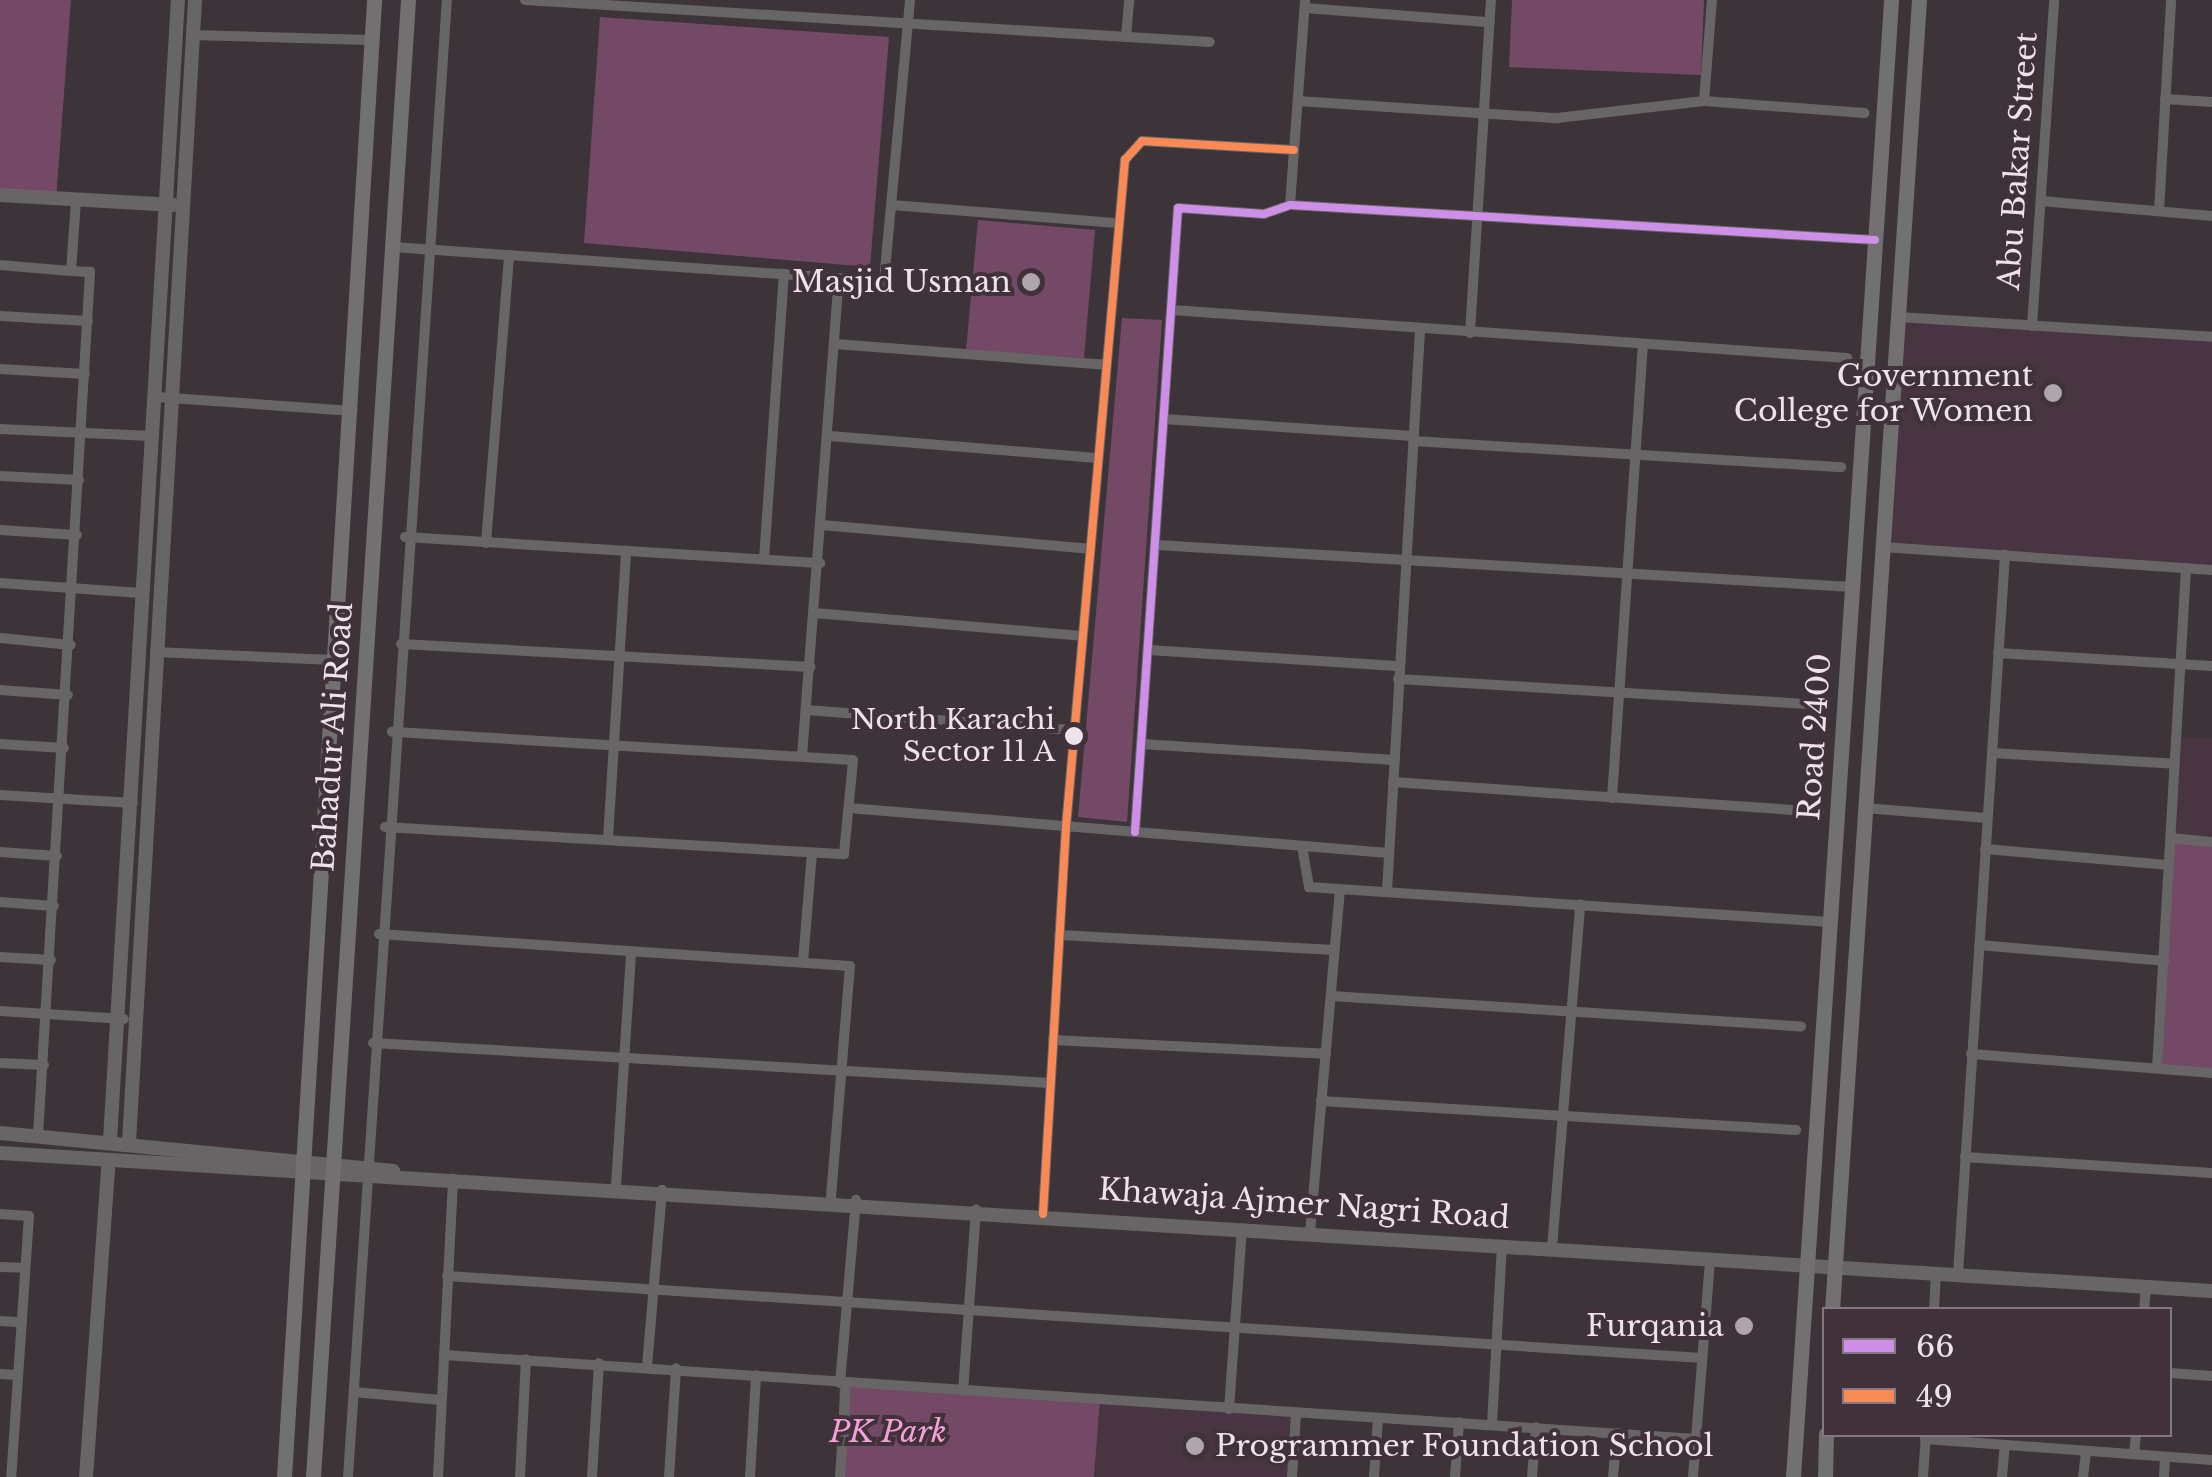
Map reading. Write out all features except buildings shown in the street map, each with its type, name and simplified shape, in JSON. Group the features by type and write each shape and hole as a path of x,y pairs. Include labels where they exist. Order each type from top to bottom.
{"main road":[{"name":"Bahadur Ali Road","path":"284,1477 307,1156 333,660 354,411 374,0"},
{"name":"Bahadur Ali Road","path":"312,1477 408,0"},
{"name":"Road 2400","path":"1793,1477 1892,0"},
{"name":"Road 2400","path":"1832,1307 1886,449 1919,0"},
{"path":"369,93 402,96"},
{"path":"1861,449 1886,449"},
{"path":"1824,1477 1826,1437"}],"street":[{"path":"128,1142 155,652 166,205 178,0"},
{"path":"110,1140 124,1020 151,436 164,398 196,0"},
{"path":"348,1477 368,1182 385,827 447,0"},
{"path":"525,0 668,5 908,25 1210,42"},
{"path":"392,248 884,281 910,0"},
{"path":"1126,37 1128,0"},
{"path":"1470,333 1474,220 1491,0"},
{"path":"1704,101 1712,0"},
{"name":"Abu Bakar Street","path":"2032,326 2054,0"},
{"path":"2158,211 2171,0"},
{"path":"1290,205 1305,4 1489,22"},
{"path":"192,34 372,40"},
{"path":"2165,99 2212,102"},
{"path":"1298,101 1484,108 1557,118 1704,101 1864,113"},
{"path":"1042,1214 1066,826 1125,160 1142,141 1294,150"},
{"path":"0,195 182,206"},
{"path":"71,271 76,201"},
{"path":"2041,202 2212,216"},
{"path":"892,205 1117,223"},
{"path":"1135,832 1178,208 1264,214 1290,205 1474,220 1875,240"},
{"path":"486,543 509,256"},
{"path":"0,265 90,272 75,588 38,1135"},
{"path":"764,559 784,274"},
{"path":"802,756 840,278"},
{"path":"1172,310 1847,358"},
{"path":"0,316 88,321"},
{"path":"1898,317 2212,337"},
{"path":"1387,891 1420,330"},
{"path":"836,344 1105,364"},
{"path":"1612,798 1642,345"},
{"path":"0,369 84,374"},
{"path":"164,398 354,411"},
{"path":"1164,419 1841,467"},
{"path":"0,429 151,436"},
{"path":"830,436 1097,458"},
{"path":"0,476 79,480"},
{"path":"822,526 1089,549"},
{"path":"0,530 77,535"},
{"path":"405,537 820,562"},
{"path":"1156,545 1852,587"},
{"path":"1882,547 2212,570"},
{"path":"608,839 626,551"},
{"path":"1958,1274 2004,555"},
{"path":"2157,1068 2186,568"},
{"path":"0,583 141,593"},
{"path":"815,613 1082,636"},
{"path":"0,638 71,645"},
{"path":"401,644 810,666"},
{"path":"1150,650 1399,666"},
{"path":"155,652 333,660"},
{"path":"1998,653 2212,666"},
{"path":"1398,679 1825,705"},
{"path":"0,690 68,695"},
{"path":"806,710 1074,730"},
{"path":"385,827 844,854 853,760 392,732"},
{"path":"0,744 64,748"},
{"path":"1141,744 1394,760"},
{"path":"1992,753 2175,764"},
{"path":"1392,782 1819,812"},
{"path":"0,795 133,803"},
{"path":"849,808 1388,853"},
{"path":"1865,808 1987,818"},
{"path":"2171,838 2212,842"},
{"path":"1302,846 1308,887 1830,922"},
{"path":"1985,849 2169,865"},
{"path":"0,852 58,856"},
{"path":"803,962 812,853"},
{"path":"1310,1232 1340,888"},
{"path":"0,902 54,906"},
{"path":"1552,1248 1580,904"},
{"path":"379,934 850,966 831,1198"},
{"path":"1059,935 1335,950"},
{"path":"1979,945 2164,961"},
{"path":"616,1186 631,951"},
{"path":"0,957 50,960"},
{"path":"1330,996 1801,1026"},
{"path":"0,1011 124,1020"},
{"path":"1053,1040 1326,1054"},
{"path":"373,1043 1050,1082"},
{"path":"1972,1054 2212,1072"},
{"path":"0,1063 44,1065"},
{"path":"1322,1101 1796,1130"},
{"name":"Khawaja Ajmer Nagri Road","path":"0,1133 369,1162 393,1172 2212,1291"},
{"name":"Khawaja Ajmer Nagri Road","path":"0,1153 368,1182 393,1172"},
{"path":"1965,1157 2212,1173"},
{"path":"86,1477 109,1160"},
{"path":"438,1477 453,1175"},
{"path":"647,1366 662,1190"},
{"path":"840,1477 856,1200"},
{"path":"963,1390 976,1210"},
{"path":"0,1214 29,1216 11,1477"},
{"path":"1229,1410 1242,1228"},
{"path":"1492,1424 1502,1245"},
{"path":"1693,1477 1710,1259"},
{"path":"0,1267 25,1268"},
{"path":"1934,1307 1936,1272"},
{"path":"447,1276 654,1286 1702,1358"},
{"path":"2144,1307 2146,1287"},
{"path":"0,1321 22,1322"},
{"path":"444,1355 599,1362 843,1383 1696,1439"},
{"path":"520,1477 526,1359"},
{"path":"592,1477 599,1362"},
{"path":"669,1477 676,1368"},
{"path":"2172,1373 2212,1376"},
{"path":"0,1374 18,1375"},
{"path":"750,1477 756,1375"},
{"path":"354,1392 442,1400"},
{"path":"1292,1477 1296,1414"},
{"path":"1374,1477 1378,1418"},
{"path":"1455,1477 1459,1422"},
{"path":"1532,1477 1536,1428"},
{"path":"0,1430 14,1431"},
{"path":"1613,1477 1617,1433"},
{"path":"1923,1477 1926,1437 2212,1460"},
{"path":"2134,1454 2136,1437"},
{"path":"2002,1477 2005,1445"},
{"path":"2084,1477 2086,1451"},
{"path":"2164,1477 2166,1457"},
{"path":"1824,1477 1833,1477"}],"shaded area":[{"name":"Government College for Women","path":"1898,317 2212,337 2212,570 1883,547"},
{"path":"2176,737 2212,738 2212,842 2171,838"},
{"name":"Programmer Foundation School","path":"1100,1400 1296,1414 1292,1477 1095,1477"}],"green space":[{"path":"0,0 71,0 56,200 0,196"},
{"path":"1512,0 1704,0 1701,75 1509,67"},
{"path":"600,17 889,37 870,267 584,243"},
{"name":"Masjid Usman","path":"978,220 1095,230 1084,358 966,350"},
{"path":"1122,318 1162,320 1127,822 1078,817"},
{"path":"2171,838 2212,842 2212,1072 2157,1068"},
{"name":"PK Park","path":"840,1383 1100,1400 1094,1477 837,1477"}],"transit line":[{"name":"49","path":"1043,1214 1066,827 1125,160 1142,141 1294,150"},
{"name":"66","path":"1135,832 1178,208 1264,214 1290,205 1875,240"}],"place":[{"name":"Masjid Usman","path":"1031,282"},
{"name":"Government College for Women","path":"2053,393"},
{"name":"North Karachi Sector 11 A","path":"1074,736"},
{"name":"Furqania","path":"1744,1326"},
{"name":"Programmer Foundation School","path":"1195,1446"}]}
